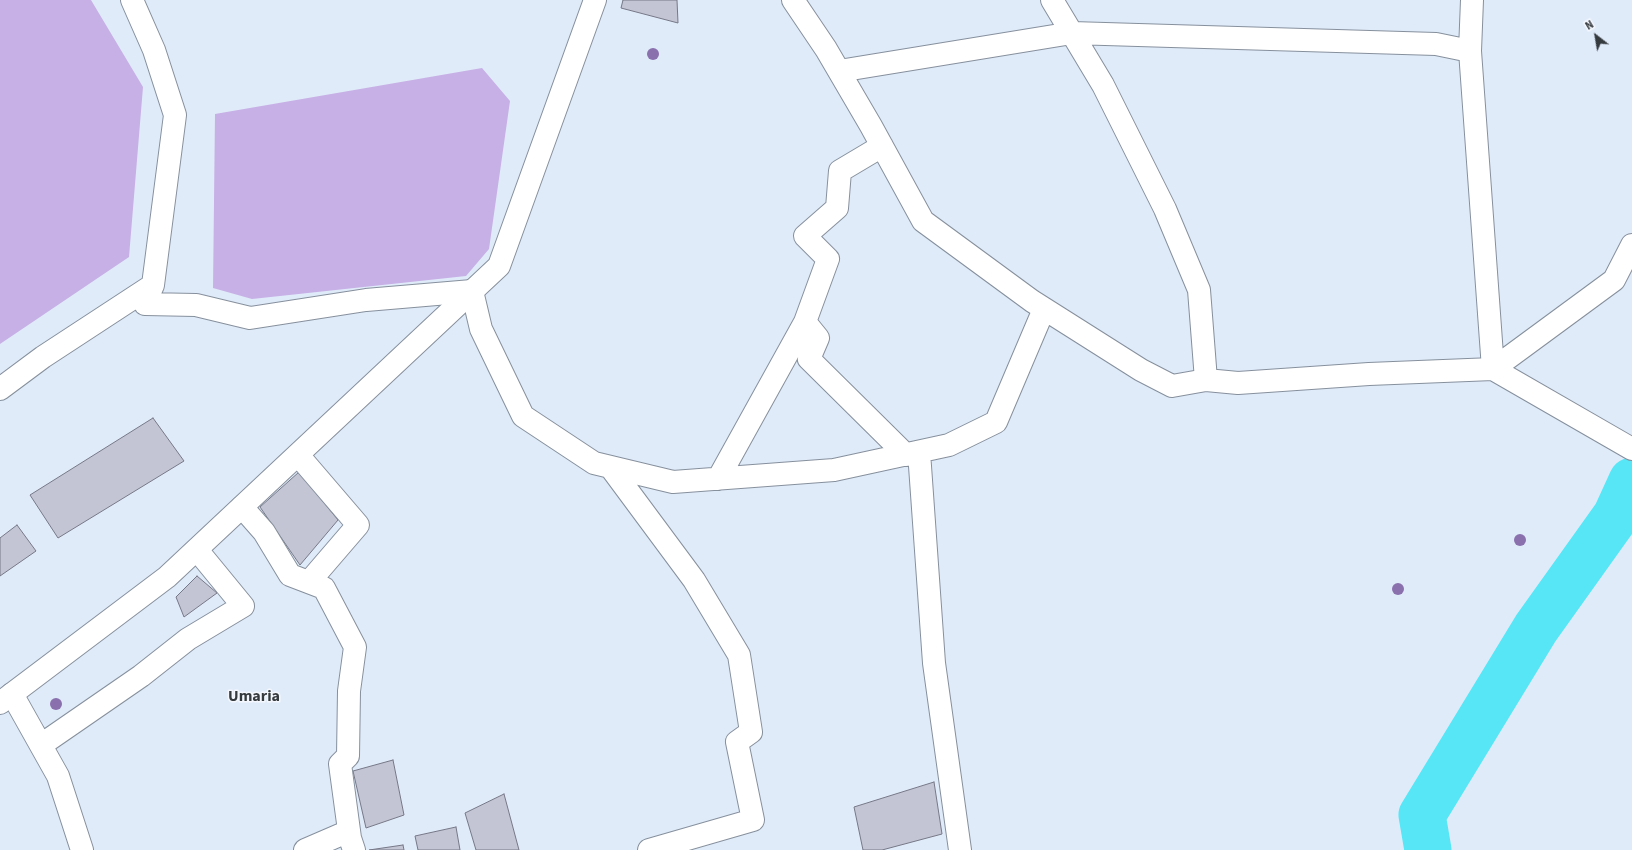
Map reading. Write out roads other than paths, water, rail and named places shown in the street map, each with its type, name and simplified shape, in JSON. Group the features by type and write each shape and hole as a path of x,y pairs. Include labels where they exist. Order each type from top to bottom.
{"street":[{"path":"132,0 154,50 175,115 153,285 145,304 196,305 250,318 366,300 472,291"},
{"path":"82,850 58,776 41,745 6,699 167,577 499,266 595,0"},
{"path":"793,0 839,71 923,221 1044,309 1140,370 1172,386 1206,380 1238,383 1369,374 1493,369 1632,449"},
{"path":"1052,0 1104,85 1162,202 1199,290 1206,380"},
{"path":"1472,0 1470,51 1493,369"},
{"path":"839,71 1072,33 1436,44 1470,51"},
{"path":"718,479 805,322 828,259 805,236 837,208 840,171 882,146"},
{"path":"1493,369 1614,280 1632,245"},
{"path":"0,389 43,357 153,285"},
{"path":"472,291 481,330 522,416 594,464 673,482 834,470 949,446 996,422 1044,309"},
{"path":"805,322 818,338 810,359 912,453 934,663 960,850"},
{"path":"298,455 358,525 309,582"},
{"path":"611,468 694,580 739,654 751,732 737,742 753,820 649,850"},
{"path":"242,507 264,532 290,575 324,588 356,647 349,691 348,756 340,764 352,840 305,850"},
{"path":"41,745 141,676 188,639 243,606 202,556 196,551"}],"waterway":[{"path":"1428,850 1422,815 1536,628 1616,516 1632,481"}],"district":[{"name":"Umaria","path":"254,697"}]}
